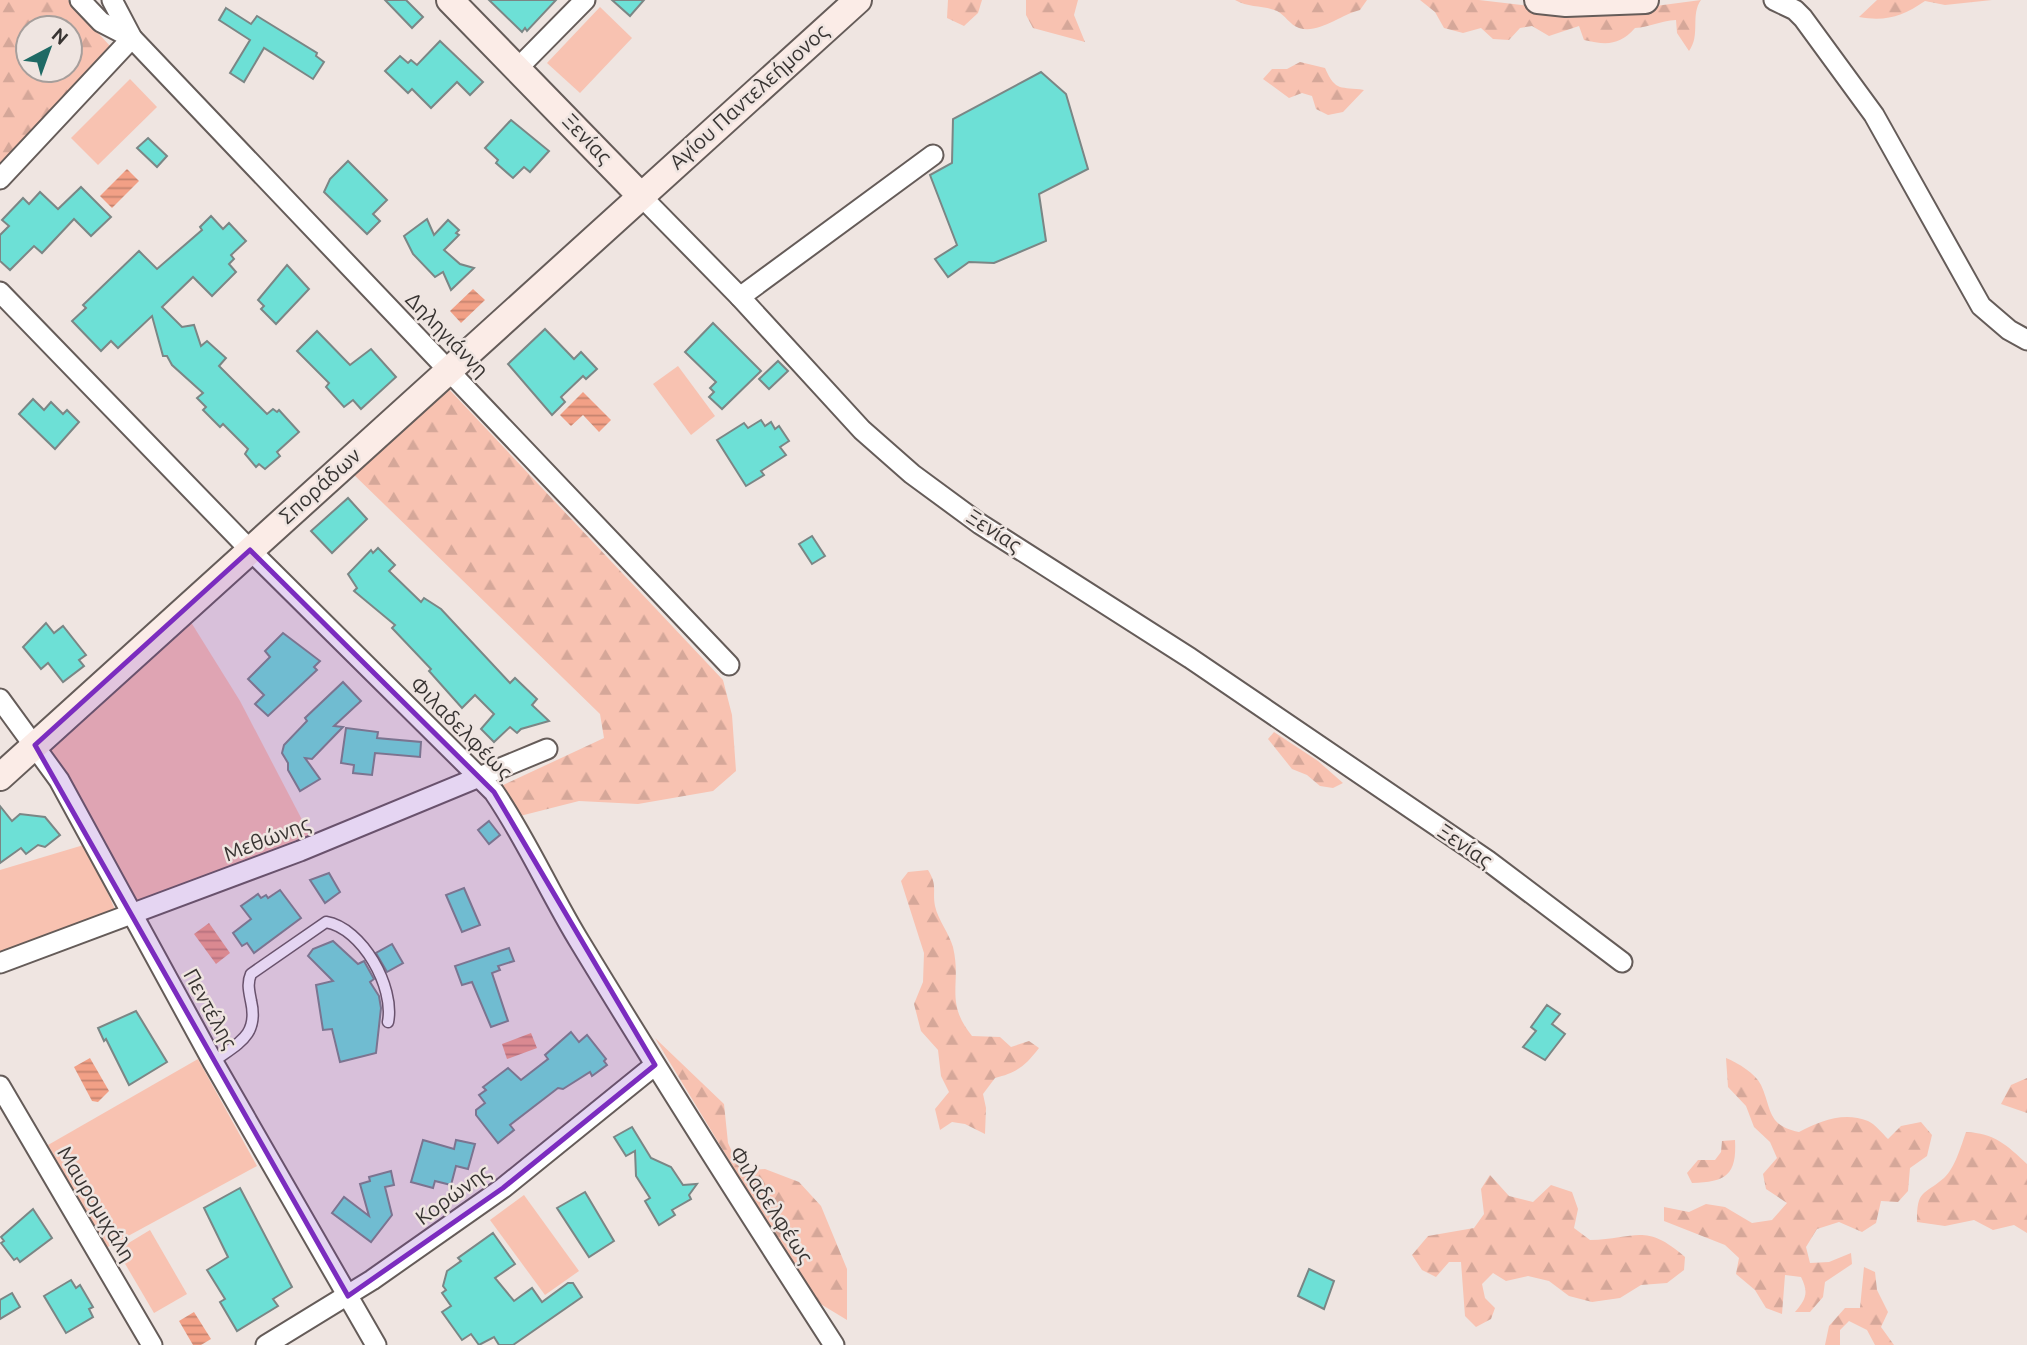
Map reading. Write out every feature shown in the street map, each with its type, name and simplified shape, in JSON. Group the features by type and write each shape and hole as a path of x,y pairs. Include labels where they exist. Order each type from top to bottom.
{"street":[{"name":"Δηληγιάννη","path":"80,0 100,22 132,38"},
{"name":"Δηληγιάννη","path":"112,0 132,38 729,665"},
{"name":"Ξενίας","path":"450,0 740,297 862,430 912,474 980,524 1190,658 1487,860 1622,962"},
{"path":"518,68 585,0"},
{"name":"Αγίου Παντελεήμονος","path":"640,195 858,0"},
{"path":"1538,0 1566,3 1645,0"},
{"path":"1774,0 1795,10 1803,19 1874,115 1981,306 2009,330 2027,340"},
{"path":"0,179 132,38"},
{"path":"740,297 933,155"},
{"name":"Σποράδων","path":"0,777 640,195"},
{"name":"Φιλαδελφέως","path":"0,292 250,550 494,792 519,829 570,926 654,1065 834,1345"},
{"name":"Πεντέλης","path":"0,699 35,745 83,820 213,1062 376,1345"},
{"name":"Μεθώνης","path":"0,963 132,915 547,749"},
{"name":"Κορώνης","path":"266,1345 348,1296 503,1188 654,1065"},
{"name":"Μαυρομιχάλη","path":"0,1086 152,1345"}],"lane":[{"path":"213,1062 252,1028 255,1018 248,981 251,974 326,922 339,924 351,931 380,974 390,1012 388,1022"}],"highlighted area":[{"path":"250,550 494,792 655,1065 503,1188 348,1296 35,745"}],"green space":[{"path":"0,0 68,0 81,14 14,14 14,84 75,84 0,165"},
{"path":"948,0 982,0 978,13 964,26 947,18"},
{"path":"1026,0 1078,0 1074,15 1085,42 1033,28 1026,15"},
{"path":"1235,0 1367,0 1360,10 1322,26 1307,29 1296,27 1277,11"},
{"path":"1420,0 1479,0 1571,11 1625,10 1701,0 1696,12 1693,45 1689,51 1677,33 1676,20 1635,28 1612,43 1584,40 1579,26 1549,36 1532,26 1520,28 1509,40 1493,39 1481,28 1463,33 1444,28 1435,12"},
{"path":"1877,0 1992,0 1945,5 1925,1 1894,16 1878,19 1859,17"},
{"path":"600,7 632,38 580,93 547,63"},
{"path":"84,18 110,46 84,74"},
{"path":"1300,62 1325,68 1332,81 1340,87 1364,90 1343,112 1328,115 1316,109 1312,96 1302,93 1289,98 1263,79 1272,69 1287,69"},
{"path":"130,79 157,107 98,165 71,138"},
{"path":"678,366 715,416 691,435 653,384"},
{"path":"444,384 723,680 732,715 736,771 713,791 638,804 579,801 520,816 499,787 604,738 600,714 350,471"},
{"path":"189,619 240,701 310,835 136,905 50,749"},
{"path":"1274,732 1318,761 1343,783 1333,788 1320,786 1307,775 1292,769 1268,739"},
{"path":"87,844 116,912 0,954 0,870"},
{"path":"928,870 934,884 936,911 953,947 956,1002 964,1024 972,1036 1000,1037 1011,1047 1029,1041 1039,1048 1020,1068 995,1078 983,1094 986,1108 985,1134 965,1124 952,1122 940,1130 935,1109 949,1092 941,1076 938,1050 921,1031 914,1004 923,982 924,953 901,881 908,872"},
{"path":"655,1038 724,1104 728,1143 741,1171 765,1169 799,1182 821,1206 847,1269 847,1320 814,1300"},
{"path":"1726,1058 1755,1076 1772,1115 1781,1126 1789,1129 1799,1132 1823,1121 1850,1117 1871,1122 1888,1139 1901,1126 1921,1122 1932,1135 1927,1156 1910,1168 1908,1191 1898,1202 1881,1201 1876,1223 1862,1232 1839,1222 1817,1229 1806,1247 1810,1263 1829,1262 1851,1253 1852,1264 1825,1282 1823,1297 1810,1312 1795,1312 1805,1296 1801,1277 1785,1275 1782,1314 1766,1308 1755,1290 1736,1274 1739,1258 1725,1245 1664,1221 1664,1207 1689,1212 1706,1204 1725,1207 1752,1223 1772,1220 1787,1203 1766,1189 1763,1174 1777,1158 1770,1142 1754,1127 1746,1106 1728,1087"},
{"path":"198,1059 257,1166 106,1248 48,1145"},
{"path":"2027,1078 2027,1113 2001,1104 2011,1085"},
{"path":"1966,1132 1985,1135 1999,1141 2027,1164 2027,1233 2014,1225 1993,1230 1974,1220 1945,1226 1917,1222 1920,1198 1948,1174"},
{"path":"1735,1140 1734,1161 1727,1174 1713,1181 1692,1183 1687,1173 1698,1160 1715,1160 1721,1152 1722,1141"},
{"path":"1490,1175 1509,1196 1533,1202 1551,1185 1572,1192 1578,1209 1574,1228 1590,1240 1640,1235 1660,1239 1685,1257 1684,1270 1667,1283 1641,1285 1620,1298 1592,1302 1569,1296 1549,1281 1528,1276 1506,1281 1493,1273 1482,1284 1485,1298 1495,1308 1491,1319 1476,1327 1465,1316 1461,1262 1449,1262 1436,1277 1422,1270 1412,1255 1428,1236 1474,1228 1484,1214 1481,1189"},
{"path":"524,1195 579,1271 545,1295 490,1220"},
{"path":"150,1230 187,1294 154,1313 117,1250"},
{"path":"1864,1267 1875,1272 1877,1290 1888,1312 1881,1327 1894,1345 1875,1345 1867,1330 1849,1321 1840,1330 1840,1345 1825,1345 1829,1326 1845,1308 1860,1308"}],"shaded area":[{"path":"127,169 139,181 112,208 100,196"},
{"path":"473,289 485,300 461,323 450,311"},
{"path":"583,392 611,420 599,432 583,415 571,426 560,415"},
{"path":"209,923 230,953 216,964 194,934"},
{"path":"531,1033 537,1048 507,1059 502,1044"},
{"path":"90,1058 109,1091 98,1102 92,1101 74,1067"},
{"path":"194,1312 211,1339 201,1345 193,1345 179,1321"}],"building":[{"path":"385,0 406,0 423,17 412,28"},
{"path":"489,0 556,0 527,31 525,28 522,32"},
{"path":"612,0 644,0 630,16"},
{"path":"226,8 251,24 257,16 317,53 316,56 324,62 313,79 264,48 244,82 230,73 250,40 219,20"},
{"path":"440,41 483,82 470,95 457,82 431,108 412,89 408,93 385,71 400,56 408,63 411,60 417,65"},
{"path":"1041,72 1066,94 1088,169 1039,194 1046,241 994,263 969,262 948,277 935,259 957,245 930,175 952,163 953,119"},
{"path":"511,120 549,151 530,172 524,167 513,178 496,163 498,160 485,148"},
{"path":"148,138 167,156 157,167 137,148"},
{"path":"348,161 387,200 373,214 380,221 367,234 324,192 330,179"},
{"path":"81,187 111,217 91,236 74,219 42,253 34,246 10,270 0,261 0,235 9,226 2,220 23,198 29,204 40,192 58,209"},
{"path":"211,216 223,229 229,223 246,241 231,255 234,259 229,264 236,272 212,296 193,277 162,307 182,327 194,325 201,346 207,341 226,358 219,366 267,414 273,409 277,412 279,410 299,432 277,452 280,456 265,469 259,464 256,467 245,454 248,449 223,424 220,427 203,410 206,407 197,398 203,393 172,365 167,356 163,356 152,316 118,348 111,341 101,351 72,321 86,308 83,305 139,251 157,269 202,230 200,227"},
{"path":"427,219 434,235 448,220 459,230 456,233 459,235 444,250 460,264 474,268 451,290 443,272 435,277 413,254 404,236"},
{"path":"287,265 309,289 276,324 261,309 264,306 258,300"},
{"path":"713,323 761,371 722,409 709,397 714,392 710,388 716,382 685,352"},
{"path":"545,329 574,359 581,352 597,369 586,379 583,376 561,397 565,402 552,415 508,364"},
{"path":"317,331 350,365 371,349 396,377 361,409 353,400 344,407 326,387 329,383 297,351"},
{"path":"778,361 788,371 769,389 759,379"},
{"path":"33,399 44,410 51,402 63,414 67,410 79,422 55,449 19,414"},
{"path":"761,420 765,426 771,422 775,429 779,426 789,441 780,447 786,455 761,471 764,475 746,486 717,440 744,423 748,428"},
{"path":"348,498 367,519 332,553 311,531"},
{"path":"812,536 825,556 812,564 799,544"},
{"path":"378,548 395,565 389,571 421,602 424,598 441,609 510,683 515,678 537,699 532,705 549,721 521,729 517,733 510,727 494,742 481,729 494,714 475,695 462,708 429,671 431,669 392,628 395,625 354,591 357,588 348,574 371,550 373,553"},
{"path":"46,623 54,633 63,626 86,655 79,660 84,666 63,682 48,663 41,669 23,647"},
{"path":"283,633 320,661 314,667 317,670 268,716 255,704 264,695 248,679 270,657 265,651"},
{"path":"343,682 361,701 334,726 343,727 312,759 305,758 320,779 300,791 282,753 284,745 307,721 305,718"},
{"path":"346,728 378,732 377,738 421,742 420,757 375,753 372,775 353,773 354,765 341,763"},
{"path":"0,806 12,821 20,814 45,817 60,835 45,847 38,845 26,854 21,848 0,863"},
{"path":"489,821 500,835 489,844 478,830"},
{"path":"329,873 340,892 325,903 310,880"},
{"path":"464,888 480,925 462,932 446,895"},
{"path":"280,890 301,918 254,953 247,943 242,946 233,933 251,919 241,906 258,894 261,898 266,895 268,898"},
{"path":"333,941 358,964 364,961 374,979 370,982 379,996 381,1008 376,1053 340,1062 332,1029 323,1030 316,985 333,981 308,956 313,949"},
{"path":"392,944 403,963 387,972 376,953"},
{"path":"509,948 514,961 498,966 500,970 492,973 508,1021 491,1027 472,982 462,985 455,966"},
{"path":"1547,1005 1560,1014 1552,1024 1565,1034 1545,1060 1523,1047 1536,1031 1531,1027"},
{"path":"136,1011 167,1062 129,1085 98,1028"},
{"path":"571,1032 579,1042 587,1035 606,1059 604,1061 607,1065 592,1076 590,1072 563,1089 558,1088 510,1125 514,1130 498,1143 476,1115 476,1110 485,1103 479,1095 486,1090 483,1087 508,1068 521,1080 548,1059 545,1055"},
{"path":"632,1127 651,1158 671,1167 683,1185 697,1184 689,1195 691,1199 672,1210 675,1215 659,1225 645,1201 650,1198 636,1176 635,1151 626,1156 614,1137"},
{"path":"423,1140 454,1149 456,1140 475,1144 468,1169 456,1166 451,1185 435,1181 433,1188 411,1182"},
{"path":"391,1171 394,1185 385,1187 392,1215 371,1242 332,1213 344,1197 369,1216 360,1184 370,1181 369,1177"},
{"path":"240,1188 292,1287 273,1299 278,1306 237,1331 220,1302 225,1299 207,1270 228,1257 204,1208"},
{"path":"585,1192 614,1241 589,1257 557,1208"},
{"path":"33,1209 52,1238 20,1262 17,1258 14,1260 1,1243 4,1241 1,1237"},
{"path":"493,1233 515,1264 495,1278 514,1301 532,1288 542,1302 568,1283 573,1283 582,1297 513,1345 499,1345 494,1337 479,1345 471,1334 462,1340 442,1312 451,1306 442,1293 446,1290 443,1286 447,1271 461,1261 458,1258"},
{"path":"1309,1269 1334,1281 1324,1309 1298,1296"},
{"path":"71,1280 76,1288 80,1285 93,1307 89,1309 93,1317 66,1333 44,1296"},
{"path":"12,1293 20,1307 0,1319 0,1300"}]}
